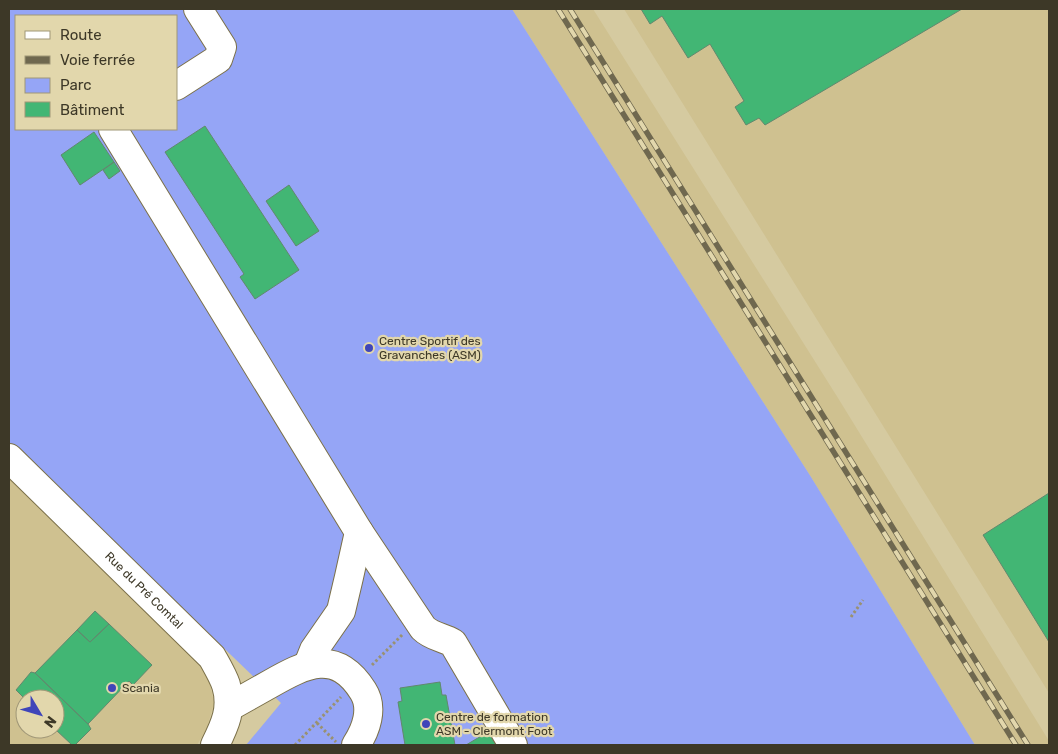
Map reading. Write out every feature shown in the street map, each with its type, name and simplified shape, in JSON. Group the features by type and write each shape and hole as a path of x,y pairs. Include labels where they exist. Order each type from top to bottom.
{"street":[{"path":"178,85 218,59 222,47 198,9"},
{"path":"114,130 359,532 423,628 428,633 453,643 513,745"},
{"name":"Rue du Pré Comtal","path":"9,458 212,657 226,685 228,731"},
{"path":"308,665 314,650 340,611 359,532"},
{"path":"228,731 286,675 308,665 326,664 346,671 356,680 365,694 368,706 367,719 362,735 356,745"}],"path":[{"path":"851,617 863,600"},
{"path":"317,722 339,745"}],"shaded area":[{"path":"512,9 593,9 838,398 1049,741 1049,745 975,745 811,477"},
{"path":"624,9 1049,9 1049,693"},
{"path":"9,475 203,663 214,703 207,728 197,745 9,745"}],"green space":[{"name":"Centre Sportif des Gravanches (ASM)","path":"9,9 512,9 811,477 975,745 246,745 281,703 9,442"}],"building":[{"path":"641,9 962,9 765,125 759,118 746,125 735,107 744,101 710,44 688,58 662,16 650,24"},
{"path":"205,126 299,270 255,299 240,277 244,274 165,152"},
{"path":"94,132 114,162 80,185 61,155"},
{"path":"114,162 120,171 109,179 103,170"},
{"path":"289,185 319,231 296,246 266,201"},
{"path":"1049,493 1049,642 983,535"},
{"path":"95,611 109,624 90,642 77,630"},
{"path":"109,624 152,665 133,685 129,681 88,724 65,702 65,689 52,689 35,673 77,630 90,642"},
{"path":"31,672 35,673 52,689 17,689"},
{"name":"Centre de formation ASM - Clermont Foot","path":"440,682 442,695 446,695 455,745 405,745 398,702 402,701 400,688"},
{"path":"65,702 91,729 75,745 72,745 65,738"},
{"name":"Centre de formation ASM - Clermont Foot","path":"488,732 496,745 466,745"}],"railway":[{"path":"558,9 1016,745"},
{"path":"570,9 1028,745"}],"place":[{"name":"Centre Sportif des Gravanches (ASM)","path":"369,348"},
{"name":"Scania","path":"112,688"},
{"name":"Centre de formation ASM - Clermont Foot","path":"426,724"}]}
